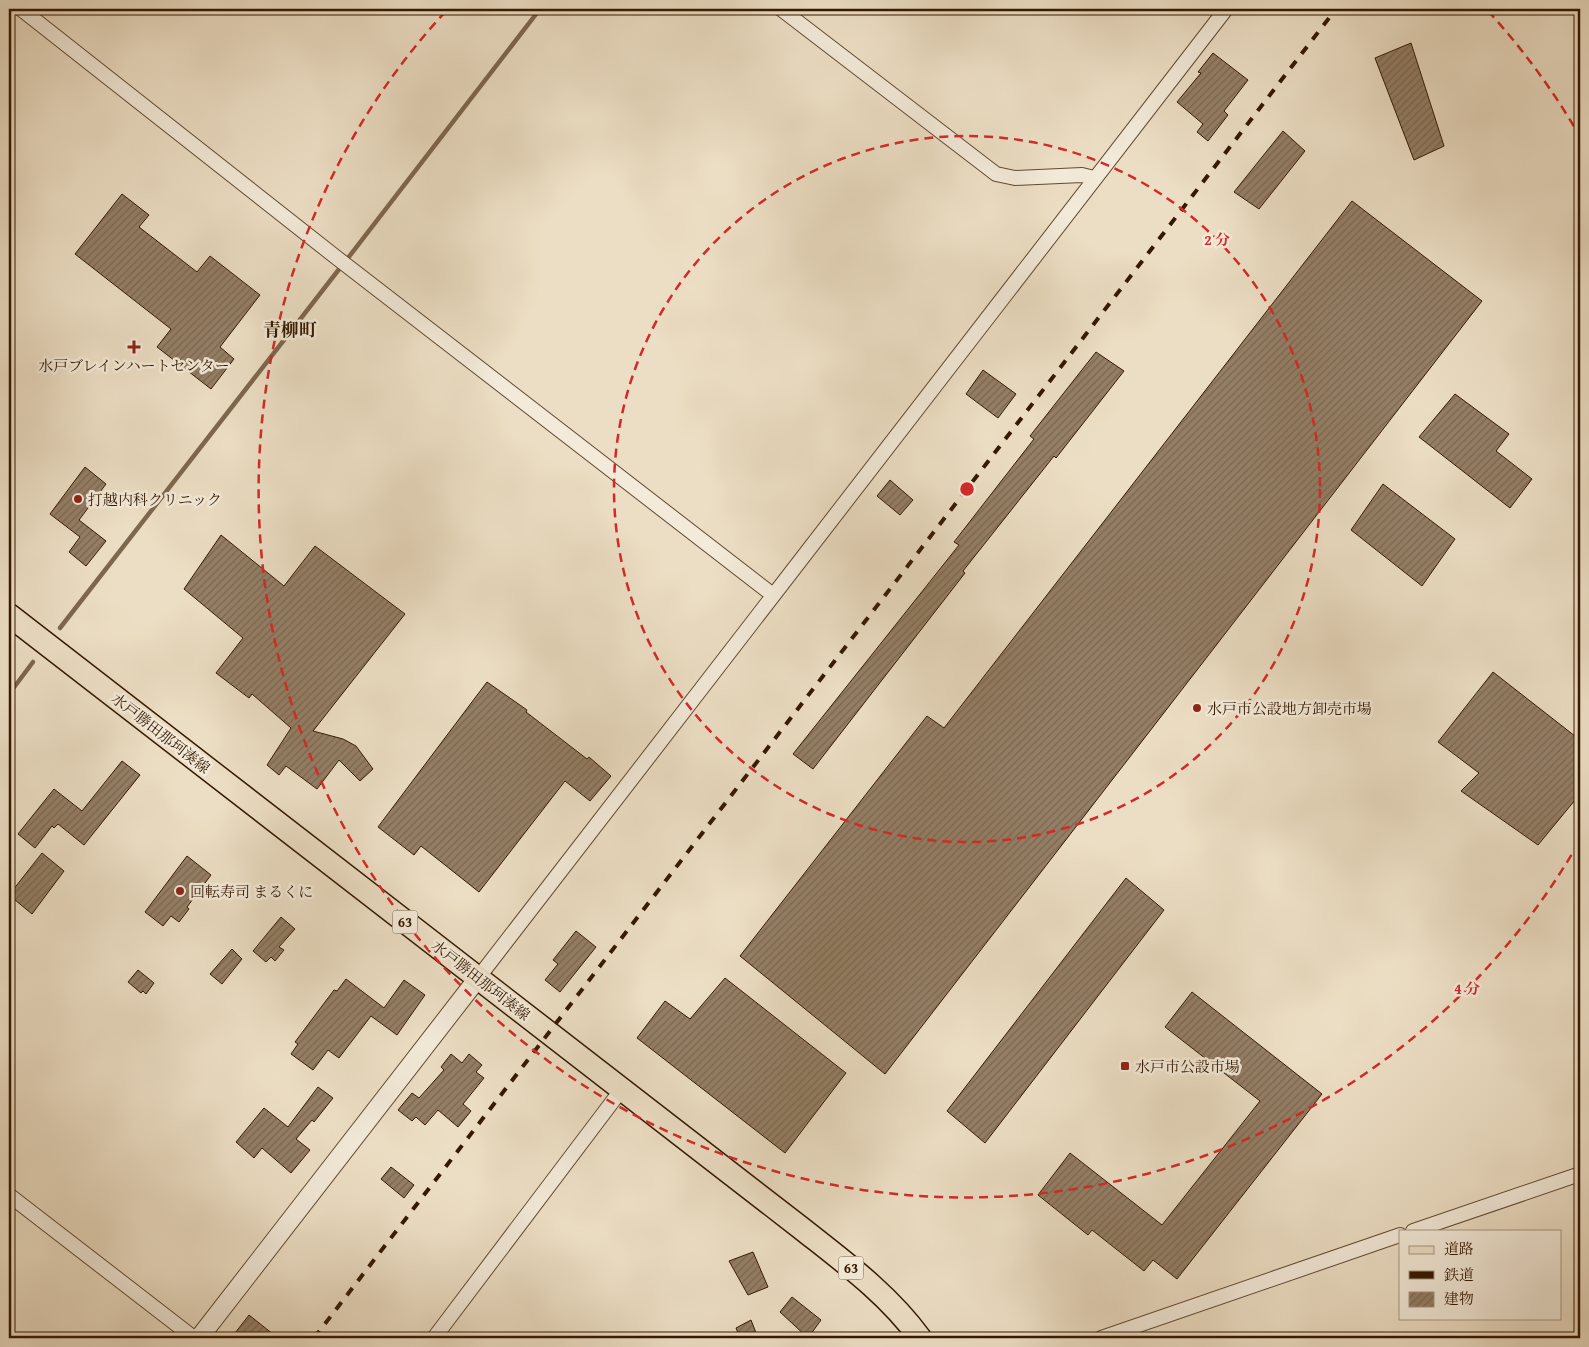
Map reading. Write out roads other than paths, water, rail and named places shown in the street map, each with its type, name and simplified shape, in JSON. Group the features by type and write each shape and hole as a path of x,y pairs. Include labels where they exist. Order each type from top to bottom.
{"main road":[{"name":"水戸勝田那珂湊線","path":"9,615 861,1276 898,1311 920,1338"}],"street":[{"path":"21,9 345,264 773,595"},
{"path":"781,9 996,174 1016,178 1082,175 1094,178"},
{"path":"199,1338 1226,9"},
{"path":"434,1338 622,1089"},
{"path":"1416,1230 1580,1174"},
{"path":"9,1195 194,1338"},
{"path":"1101,1338 1399,1235"}],"waterway":[{"path":"348,258 540,9"},
{"path":"60,628 340,268"},
{"path":"9,694 33,662"}],"railway":[{"path":"314,1338 1336,9"}],"place":[{"name":"水戸ブレインハートセンター","path":"134,347"},
{"name":"打越内科クリニック","path":"78,499"},
{"name":"水戸市公設地方卸売市場","path":"1197,708"},
{"name":"回転寿司 まるくに","path":"180,891"},
{"name":"水戸市公設市場","path":"1125,1066"}],"district":[{"name":"青柳町","path":"290,329"}]}
